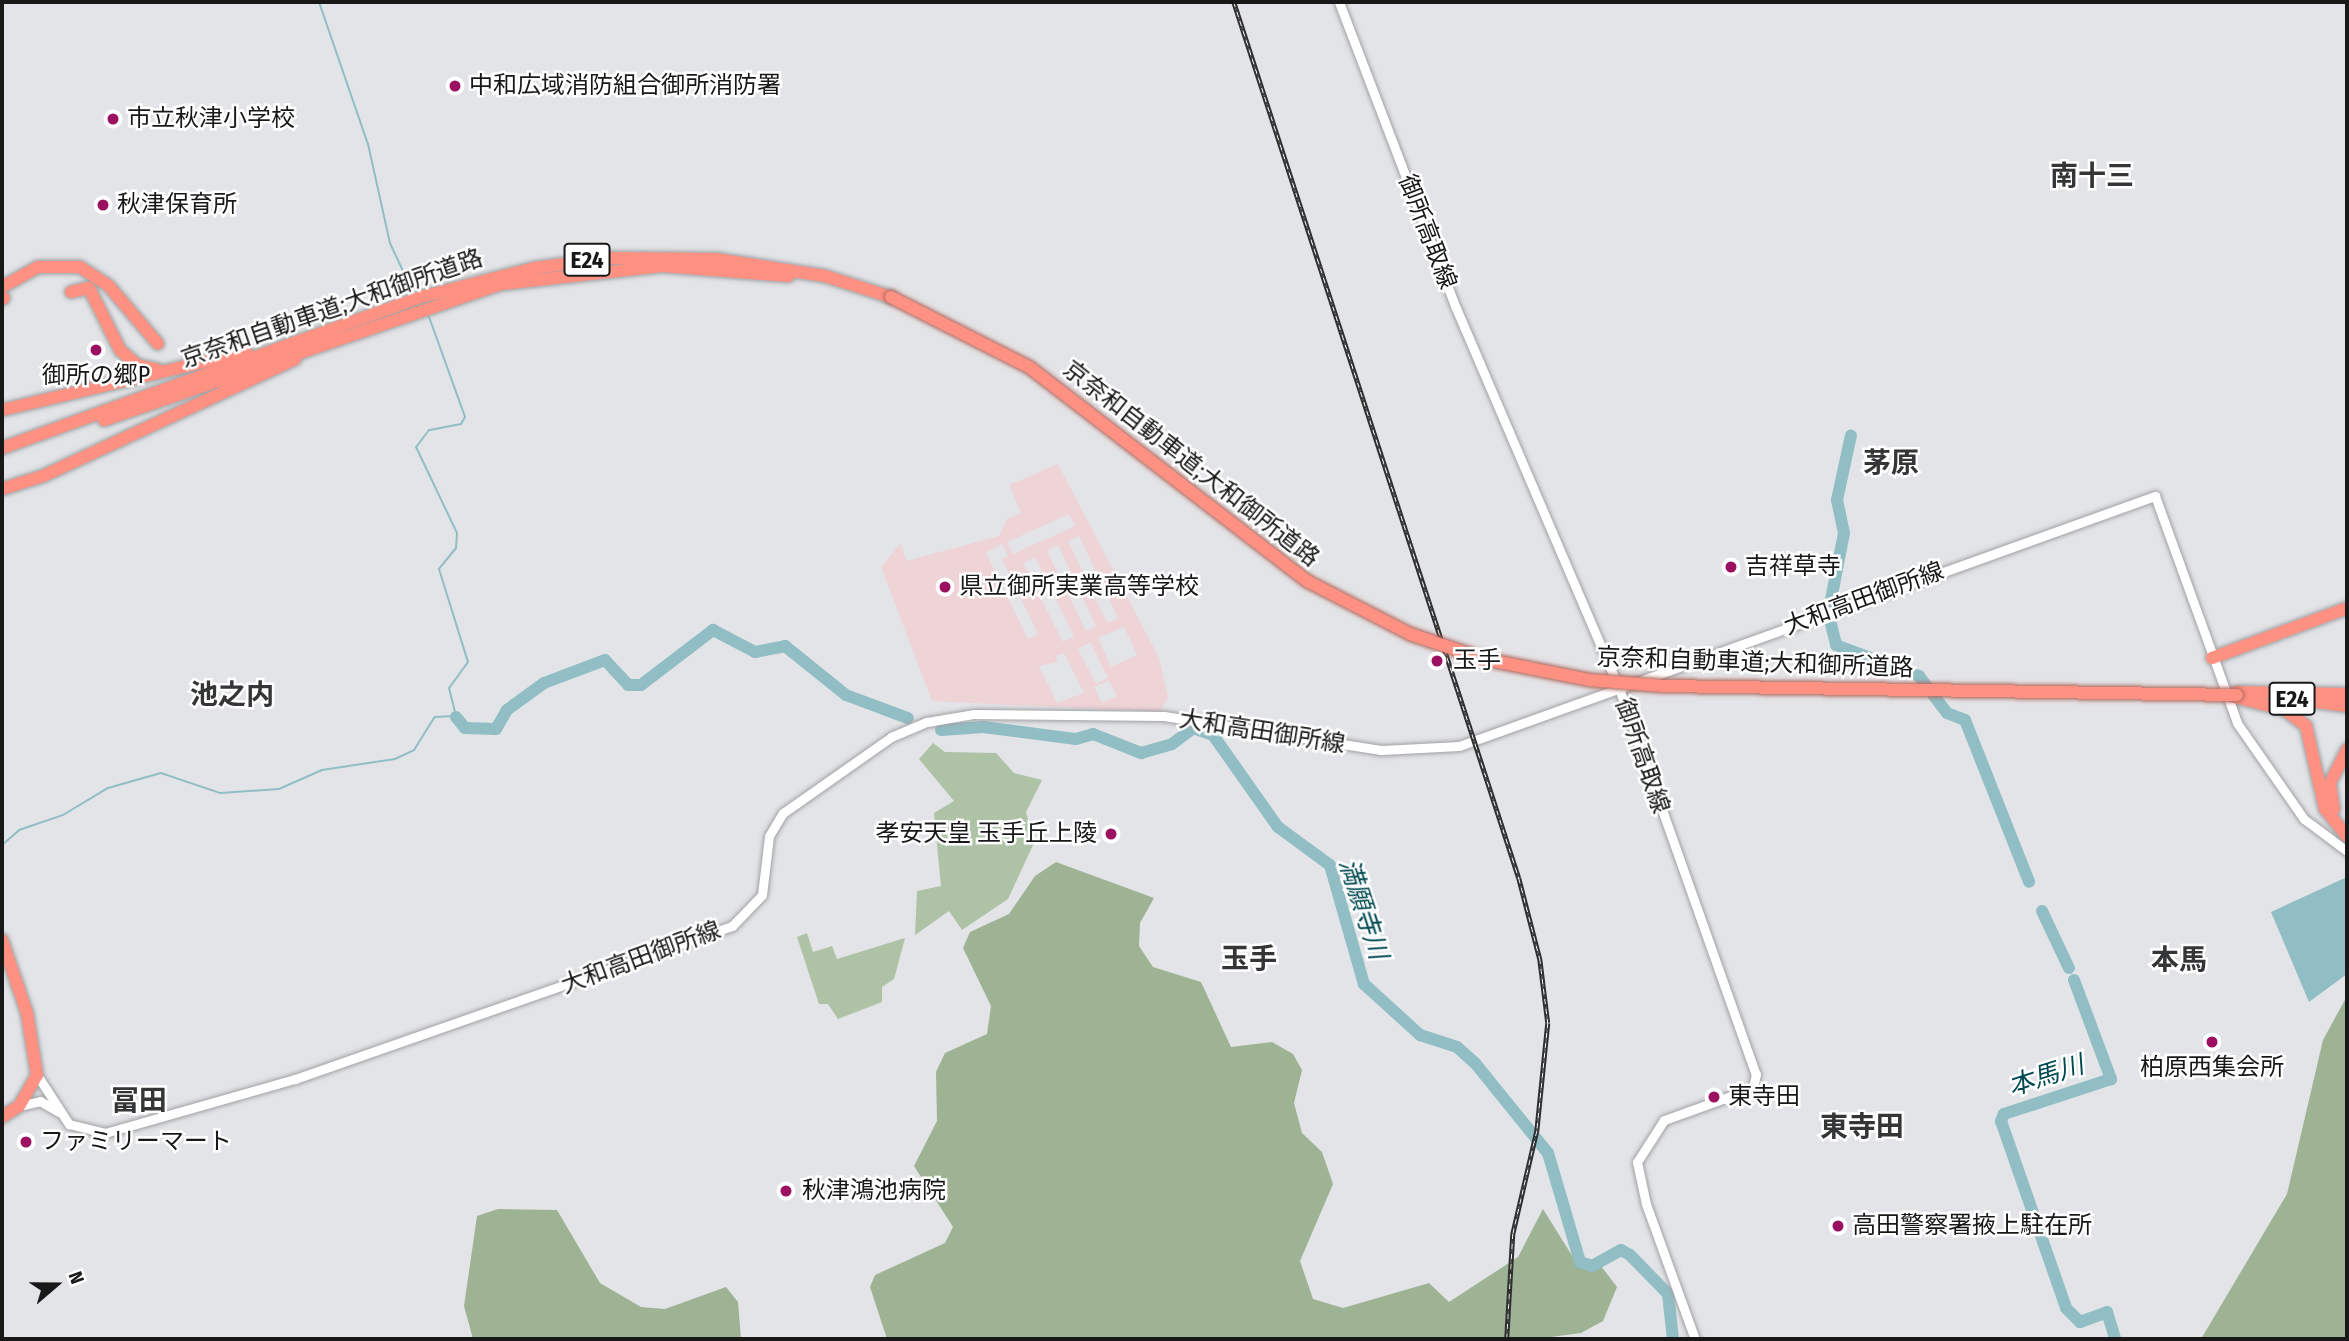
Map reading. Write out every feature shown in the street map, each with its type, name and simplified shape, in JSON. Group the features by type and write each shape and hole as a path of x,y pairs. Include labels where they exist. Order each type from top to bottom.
{"highway":[{"name":"京奈和自動車道;大和御所道路","path":"2,457 227,371 290,343 472,282 608,258 751,262 891,298 1029,367 1307,581 1410,634 1484,659 1577,678 1664,686 2192,693 2347,706"},
{"path":"3,295 31,269 63,264 96,274 115,292 158,344"},
{"name":"京奈和自動車道;大和御所道路","path":"2,448 435,302 539,277 662,266 787,276 891,298"},
{"path":"115,292 88,281 71,292 80,285 92,290 110,334 132,361 173,369 227,371"},
{"path":"2,411 173,369"},
{"path":"2,489 43,477 227,371"},
{"path":"2213,661 2347,608"},
{"path":"2213,661 2347,615"},
{"path":"2235,696 2347,694"},
{"path":"2235,696 2285,710 2306,726 2325,809 2347,836"},
{"path":"2347,749 2330,791 2347,826"},
{"path":"2,940 27,1013 37,1075 19,1106 2,1117"}],"main road":[{"name":"御所高取線","path":"1339,2 1456,308 1620,691 1758,1080 1753,1088 1664,1120 1639,1154 1639,1181 1695,1339"},
{"name":"大和高田御所線","path":"19,1106 40,1101 60,1113 78,1129 105,1133 306,1075 732,926 762,895 769,836 783,813 891,737 927,722 974,714 1164,716 1414,751 1496,737 2155,496 2213,661 2257,756 2304,819 2347,851"},
{"name":"大和高田御所線","path":"37,1075 60,1113"}],"shaded area":[{"name":"県立御所実業高等学校","path":"1058,464 1159,658 1168,697 1160,712 932,701 881,567 901,543 906,561 999,536 1007,519 1021,513 1009,485","holes":["1069,514 1075,526 1013,554 1007,542","1079,536 1118,618 1107,623 1068,541","1002,544 1008,556 1002,559 1038,634 1028,639 986,553","1058,545 1096,626 1086,631 1047,551","1035,557 1074,636 1063,642 1023,563","1124,627 1137,655 1111,667 1098,638","1090,642 1108,678 1096,684 1078,649","1064,653 1084,693 1057,703 1039,666 1058,662 1056,656","1109,680 1117,696 1102,703 1094,687"]}],"green space":[{"path":"933,743 945,752 996,753 1014,773 1042,780 1026,812 1034,843 1008,899 962,930 949,911 915,935 917,891 941,886 934,813 954,801 919,759"},
{"path":"1056,862 1154,898 1140,923 1139,946 1153,967 1201,982 1231,1047 1272,1042 1293,1054 1302,1070 1294,1103 1302,1133 1322,1152 1333,1184 1300,1261 1313,1299 1343,1308 1429,1283 1449,1302 1518,1257 1543,1209 1576,1262 1601,1266 1617,1287 1603,1321 1581,1333 1536,1339 887,1339 870,1287 875,1275 945,1243 953,1227 914,1166 937,1121 936,1072 945,1053 987,1034 991,1006 963,948 970,932 1009,914 1035,876"},
{"path":"807,933 813,952 832,946 837,959 905,938 894,979 882,987 882,1002 838,1019 828,1004 819,1004 797,937"},
{"path":"2347,996 2347,1339 2201,1339 2287,1194 2323,1040"},
{"path":"498,1209 557,1210 600,1283 641,1307 665,1309 726,1287 738,1302 741,1339 473,1339 464,1306 477,1216"}],"water":[{"path":"2347,877 2347,974 2309,1002 2271,912"}],"waterway":[{"path":"319,2 368,144 390,243 414,295"},
{"path":"428,314 465,417 461,424 429,430 416,447 457,533 456,548 439,569 468,662 449,688 456,717"},
{"name":"本馬川","path":"1830,605 1844,533 1837,500 1851,435"},
{"name":"本馬川","path":"1829,616 1836,645 1919,676 1947,713 1965,720 2029,882"},
{"name":"満願寺川","path":"456,717 465,728 496,729 507,710 544,683 605,660 628,685 641,685 713,630 755,652 785,646 846,695 908,718"},
{"path":"2,845 19,830 63,815 108,788 161,773 220,793 279,789 322,770 395,759 414,750 435,717 455,716"},
{"name":"満願寺川","path":"941,730 983,727 1076,739 1093,734 1141,753 1172,744 1193,728 1213,735 1278,827 1330,865 1364,984 1420,1035 1457,1047 1475,1063 1548,1153 1580,1262 1592,1266 1621,1250 1630,1255 1668,1294 1673,1339"},
{"name":"本馬川","path":"2042,911 2069,968"},
{"name":"本馬川","path":"2074,980 2111,1079 2004,1114 2001,1121 2066,1308 2080,1322 2107,1312 2115,1339"}],"railway":[{"path":"1234,2 1519,878 1540,959 1548,1023 1537,1131 1513,1234 1507,1339"}],"place":[{"name":"中和広域消防組合御所消防署","path":"455,86"},
{"name":"市立秋津小学校","path":"113,119"},
{"name":"秋津保育所","path":"103,205"},
{"name":"御所の郷P","path":"96,350"},
{"name":"吉祥草寺","path":"1731,567"},
{"name":"県立御所実業高等学校","path":"945,587"},
{"name":"玉手","path":"1437,661"},
{"name":"孝安天皇 玉手丘上陵","path":"1111,834"},
{"name":"柏原西集会所","path":"2212,1042"},
{"name":"東寺田","path":"1714,1097"},
{"name":"ファミリーマート","path":"26,1142"},
{"name":"秋津鴻池病院","path":"786,1191"},
{"name":"高田警察署掖上駐在所","path":"1838,1226"}],"district":[{"name":"南十三","path":"2092,176"},
{"name":"茅原","path":"1891,463"},
{"name":"池之内","path":"232,695"},
{"name":"玉手","path":"1249,959"},
{"name":"本馬","path":"2179,960"},
{"name":"冨田","path":"139,1101"},
{"name":"東寺田","path":"1862,1127"}]}
